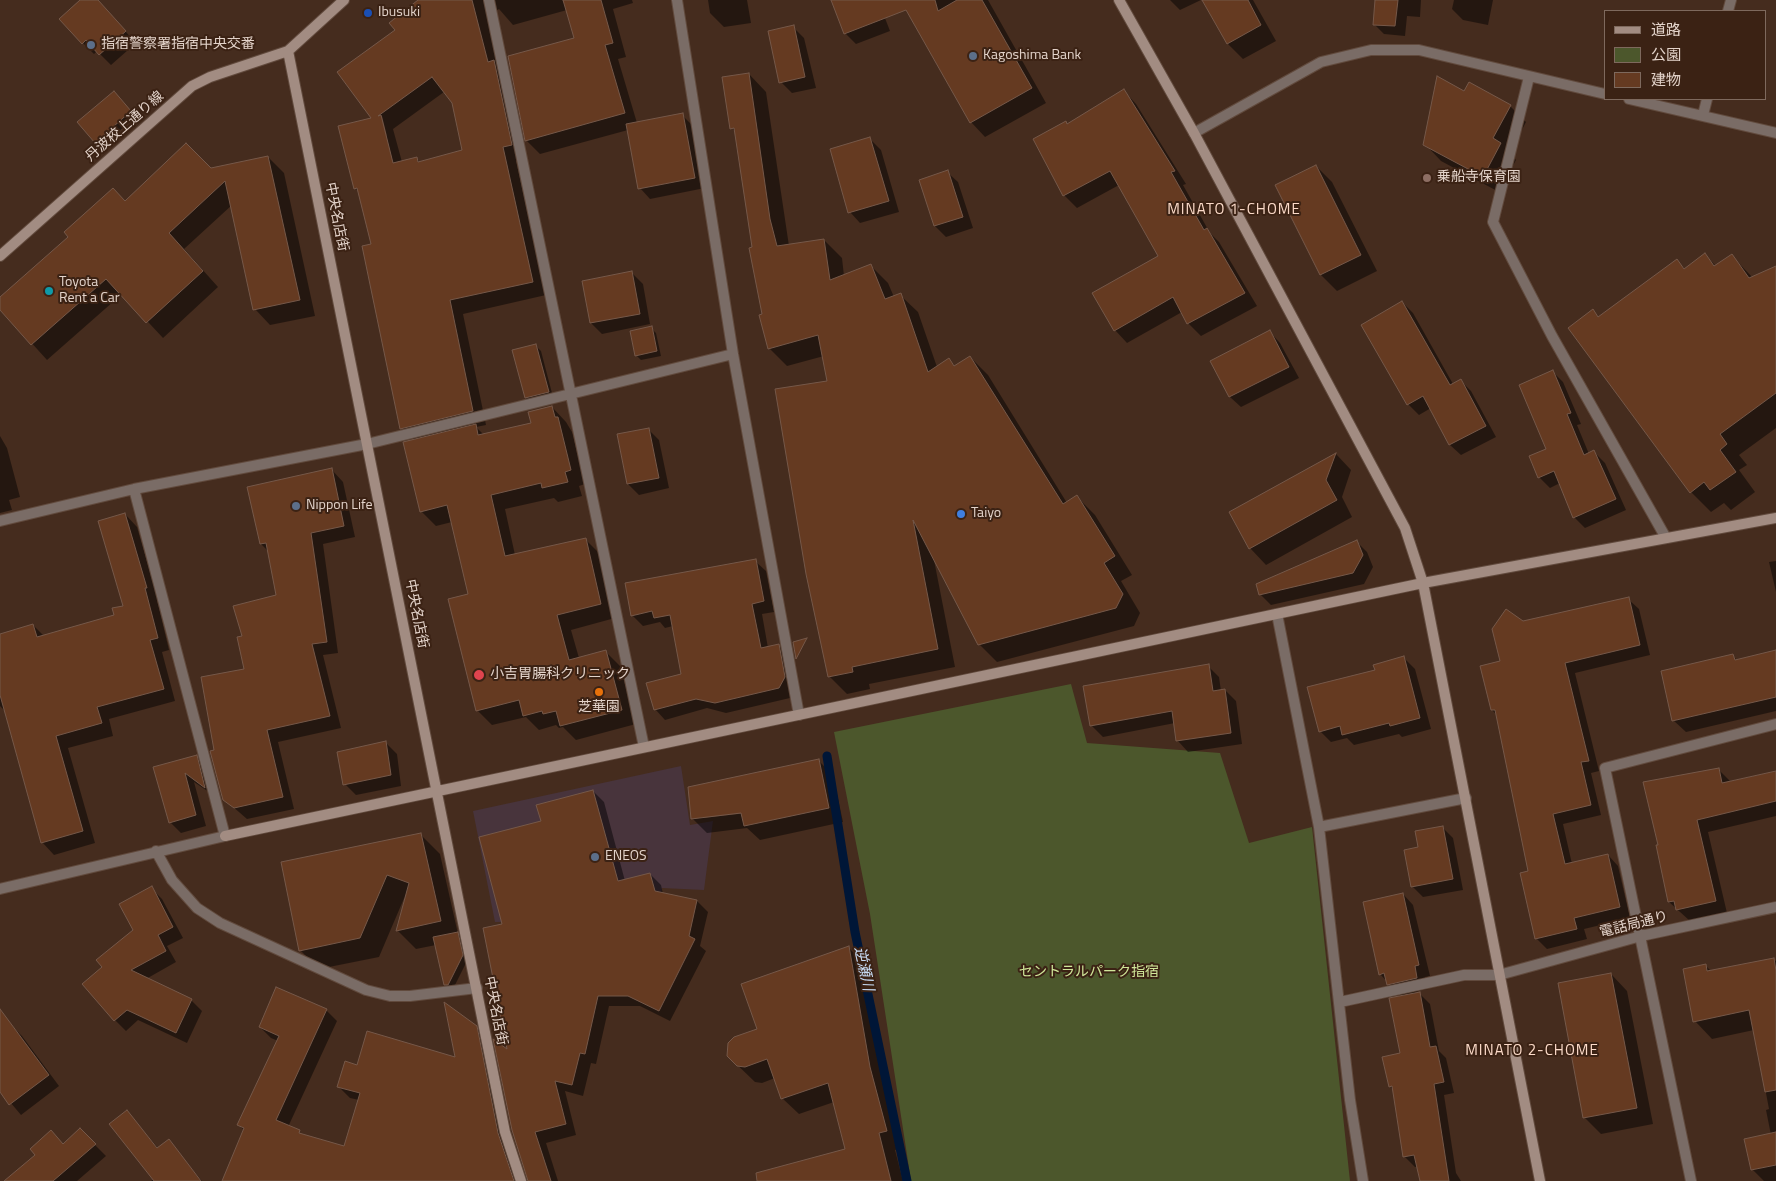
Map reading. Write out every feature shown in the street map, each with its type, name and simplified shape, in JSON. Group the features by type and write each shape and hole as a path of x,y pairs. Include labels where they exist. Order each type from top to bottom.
{"street":[{"path":"288,51 344,0"},
{"path":"489,0 644,747"},
{"path":"677,0 732,354 799,715"},
{"path":"1119,0 1194,133 1405,528 1423,583 1540,1181"},
{"path":"1194,133 1321,62 1370,50 1419,50 1604,94"},
{"name":"丹波校上通り線","path":"0,256 192,86 210,77 288,51"},
{"name":"中央名店街","path":"288,51 505,1132 521,1181"},
{"path":"1529,77 1493,222 1552,336 1666,538"},
{"path":"1634,100 1704,115 1776,134"},
{"path":"1704,115 1707,100"},
{"path":"0,521 134,490 367,444 732,354"},
{"path":"134,490 225,836"},
{"path":"0,890 156,851 437,790 1423,583 1776,518"},
{"path":"1277,614 1319,827 1350,1100 1363,1181"},
{"path":"1691,1181 1605,768 1776,724"},
{"path":"1319,827 1466,798"},
{"path":"156,851 172,880 197,908 204,913 220,923 366,990 390,996 477,988"},
{"name":"電話局通り","path":"1340,1002 1464,975 1499,975 1641,936 1776,907"}],"shaded area":[{"name":"ENEOS","path":"681,766 690,825 713,821 704,890 662,888 658,920 495,922 473,811"}],"green space":[{"name":"セントラルパーク指宿","path":"1071,684 1087,743 1220,753 1249,843 1312,827 1350,1181 911,1181 870,914 834,732"}],"building":[{"path":"80,0 98,0 126,31 99,55 86,40 82,44 59,19"},
{"path":"418,0 472,0 488,62 494,60 512,145 503,147 533,282 450,300 473,411 400,429 362,246 371,244 357,188 354,189 338,126 371,118 337,72 395,30 389,23","holes":["432,77 452,103 462,150 418,162 417,157 393,163 381,115 378,116"]},
{"path":"563,0 601,0 613,43 605,45 625,113 525,141 508,56 574,38"},
{"name":"Kagoshima Bank","path":"831,0 935,0 938,11 957,0 982,0 1032,88 970,123 906,10 844,34"},
{"path":"1202,0 1248,0 1261,25 1227,44"},
{"path":"1375,0 1398,0 1395,26 1373,25"},
{"path":"794,25 805,77 779,83 768,31"},
{"path":"749,73 770,219 777,246 824,239 830,280 871,264 885,299 901,293 928,372 949,358 954,366 970,356 1063,504 1077,495 1115,556 1104,563 1123,594 1116,608 978,645 913,520 938,649 852,667 853,672 828,677 806,574 775,389 827,381 818,335 768,349 759,315 762,314 749,248 752,247 734,128 730,129 722,77"},
{"path":"1437,76 1464,91 1469,82 1511,105 1493,138 1501,143 1483,177 1423,145"},
{"path":"1124,89 1175,171 1171,172 1204,230 1207,228 1245,293 1187,324 1173,297 1114,331 1092,293 1158,256 1110,171 1063,196 1033,139 1066,121 1067,124"},
{"path":"114,91 131,111 95,143 77,122"},
{"path":"683,113 695,178 638,189 626,124"},
{"path":"870,137 889,201 848,213 830,149"},
{"path":"186,143 211,168 268,156 300,300 253,310 225,181 169,233 203,271 146,323 106,279 31,345 0,310 0,297 68,237 64,232 113,188 125,201"},
{"path":"1316,165 1361,255 1320,275 1275,185"},
{"path":"948,170 963,217 934,226 919,180"},
{"path":"1705,253 1714,266 1732,254 1749,278 1776,266 1776,393 1720,434 1727,444 1720,450 1736,472 1710,490 1704,482 1690,493 1568,328 1593,309 1598,317 1677,259 1684,269"},
{"path":"632,271 640,314 590,323 582,281"},
{"path":"1402,301 1450,385 1461,379 1486,426 1449,445 1423,396 1407,405 1361,325"},
{"path":"652,326 657,351 635,356 630,331"},
{"path":"1270,330 1289,367 1229,397 1210,361"},
{"path":"536,344 549,392 525,398 512,350"},
{"path":"1553,370 1571,413 1567,414 1584,455 1594,450 1616,499 1573,518 1554,471 1538,478 1529,456 1546,449 1519,385"},
{"path":"552,406 555,417 558,417 571,470 565,472 568,482 542,488 541,483 491,495 505,556 586,538 601,604 557,615 569,660 606,650 622,710 560,726 556,711 543,714 542,711 523,716 519,700 476,711 448,599 468,594 447,505 420,512 403,442 476,424 478,435 531,423 528,412"},
{"path":"649,428 659,478 627,484 617,434"},
{"path":"1336,453 1326,480 1337,500 1249,549 1229,512"},
{"path":"332,468 344,526 311,533 327,642 312,644 330,716 267,730 283,797 234,808 223,800 210,751 214,750 201,677 244,669 237,637 242,636 233,606 276,595 266,543 260,544 247,487"},
{"path":"125,513 147,588 145,588 158,638 150,640 164,689 97,707 102,723 56,736 83,831 41,843 0,695 0,634 33,624 37,637 114,615 112,608 123,606 98,521"},
{"path":"1357,540 1363,555 1353,573 1259,595 1256,584"},
{"path":"756,559 764,601 752,604 761,648 779,644 785,677 779,688 715,703 696,699 654,710 646,683 681,674 670,615 654,618 652,611 631,616 625,583"},
{"path":"1629,597 1640,645 1565,663 1589,761 1581,762 1591,805 1553,814 1565,864 1608,854 1620,907 1574,918 1577,929 1535,939 1520,873 1528,871 1495,710 1491,710 1480,666 1500,661 1492,629 1506,609 1523,621"},
{"path":"807,638 796,659 793,642"},
{"path":"1776,650 1776,697 1672,721 1661,671 1733,654 1735,660"},
{"path":"1404,656 1420,718 1390,726 1389,723 1342,735 1340,726 1319,732 1307,687 1375,670 1373,665"},
{"path":"1209,664 1213,691 1225,689 1231,733 1176,741 1172,711 1090,726 1083,686"},
{"path":"386,741 391,775 343,785 337,752"},
{"path":"197,755 205,788 185,773 196,815 169,823 153,767"},
{"path":"819,759 829,808 744,826 741,813 691,819 688,787"},
{"path":"1719,768 1722,783 1776,771 1776,801 1697,820 1716,901 1676,910 1674,901 1668,902 1656,845 1658,845 1643,782"},
{"path":"593,790 618,881 650,873 655,891 697,900 689,936 695,939 659,1011 628,996 598,996 585,1054 580,1053 572,1085 555,1081 566,1124 535,1132 551,1181 528,1181 512,1130 493,1039 507,1049 483,928 502,924 479,837 541,821 536,805"},
{"path":"1443,826 1453,879 1411,887 1404,850 1418,847 1415,831"},
{"path":"421,833 441,921 396,931 409,883 387,875 360,938 299,951 281,862"},
{"path":"152,886 173,927 158,935 166,951 131,970 192,999 176,1033 127,1010 114,1021 82,984 102,967 96,960 133,930 119,904"},
{"path":"1403,893 1419,965 1415,966 1417,978 1387,985 1384,973 1379,975 1363,902"},
{"path":"458,932 463,955 448,985 444,985 433,937"},
{"path":"849,946 870,1067 887,1131 879,1133 891,1181 757,1181 756,1173 845,1149 828,1083 781,1099 767,1059 745,1067 737,1066 727,1056 728,1043 734,1037 757,1029 741,984"},
{"path":"1774,958 1776,971 1776,1090 1765,1092 1749,1010 1693,1022 1683,969 1706,964 1707,971"},
{"path":"1611,973 1637,1108 1583,1118 1558,983"},
{"path":"276,987 327,1009 276,1120 300,1130 299,1133 344,1146 360,1093 337,1087 345,1061 357,1065 367,1031 455,1057 444,1002 477,1026 498,1133 514,1181 222,1181 244,1128 237,1125 279,1036 259,1027"},
{"path":"1420,992 1430,1047 1436,1046 1444,1082 1434,1084 1449,1181 1420,1181 1414,1155 1403,1157 1392,1086 1389,1087 1382,1057 1400,1053 1389,998"},
{"path":"0,1009 49,1075 9,1105 0,1092"},
{"path":"127,1110 157,1148 169,1139 201,1181 154,1181 109,1124"},
{"path":"80,1128 96,1144 53,1181 4,1181 35,1155 30,1149 51,1130 63,1144"},
{"path":"1776,1132 1776,1165 1751,1170 1744,1139"}],"waterway":[{"name":"逆瀬川","path":"827,756 855,932 907,1181"}],"place":[{"name":"Ibusuki","path":"368,13"},
{"name":"指宿警察署指宿中央交番","path":"91,45"},
{"name":"Kagoshima Bank","path":"973,56"},
{"name":"乗船寺保育園","path":"1427,178"},
{"name":"Toyota Rent a Car","path":"49,291"},
{"name":"Nippon Life","path":"296,506"},
{"name":"Taiyo","path":"961,514"},
{"name":"小吉胃腸科クリニック","path":"479,675"},
{"name":"芝華園","path":"599,692"},
{"name":"ENEOS","path":"595,857"}],"district":[{"name":"MINATO 1-CHOME","path":"1234,210"},
{"name":"MINATO 2-CHOME","path":"1532,1051"}]}
